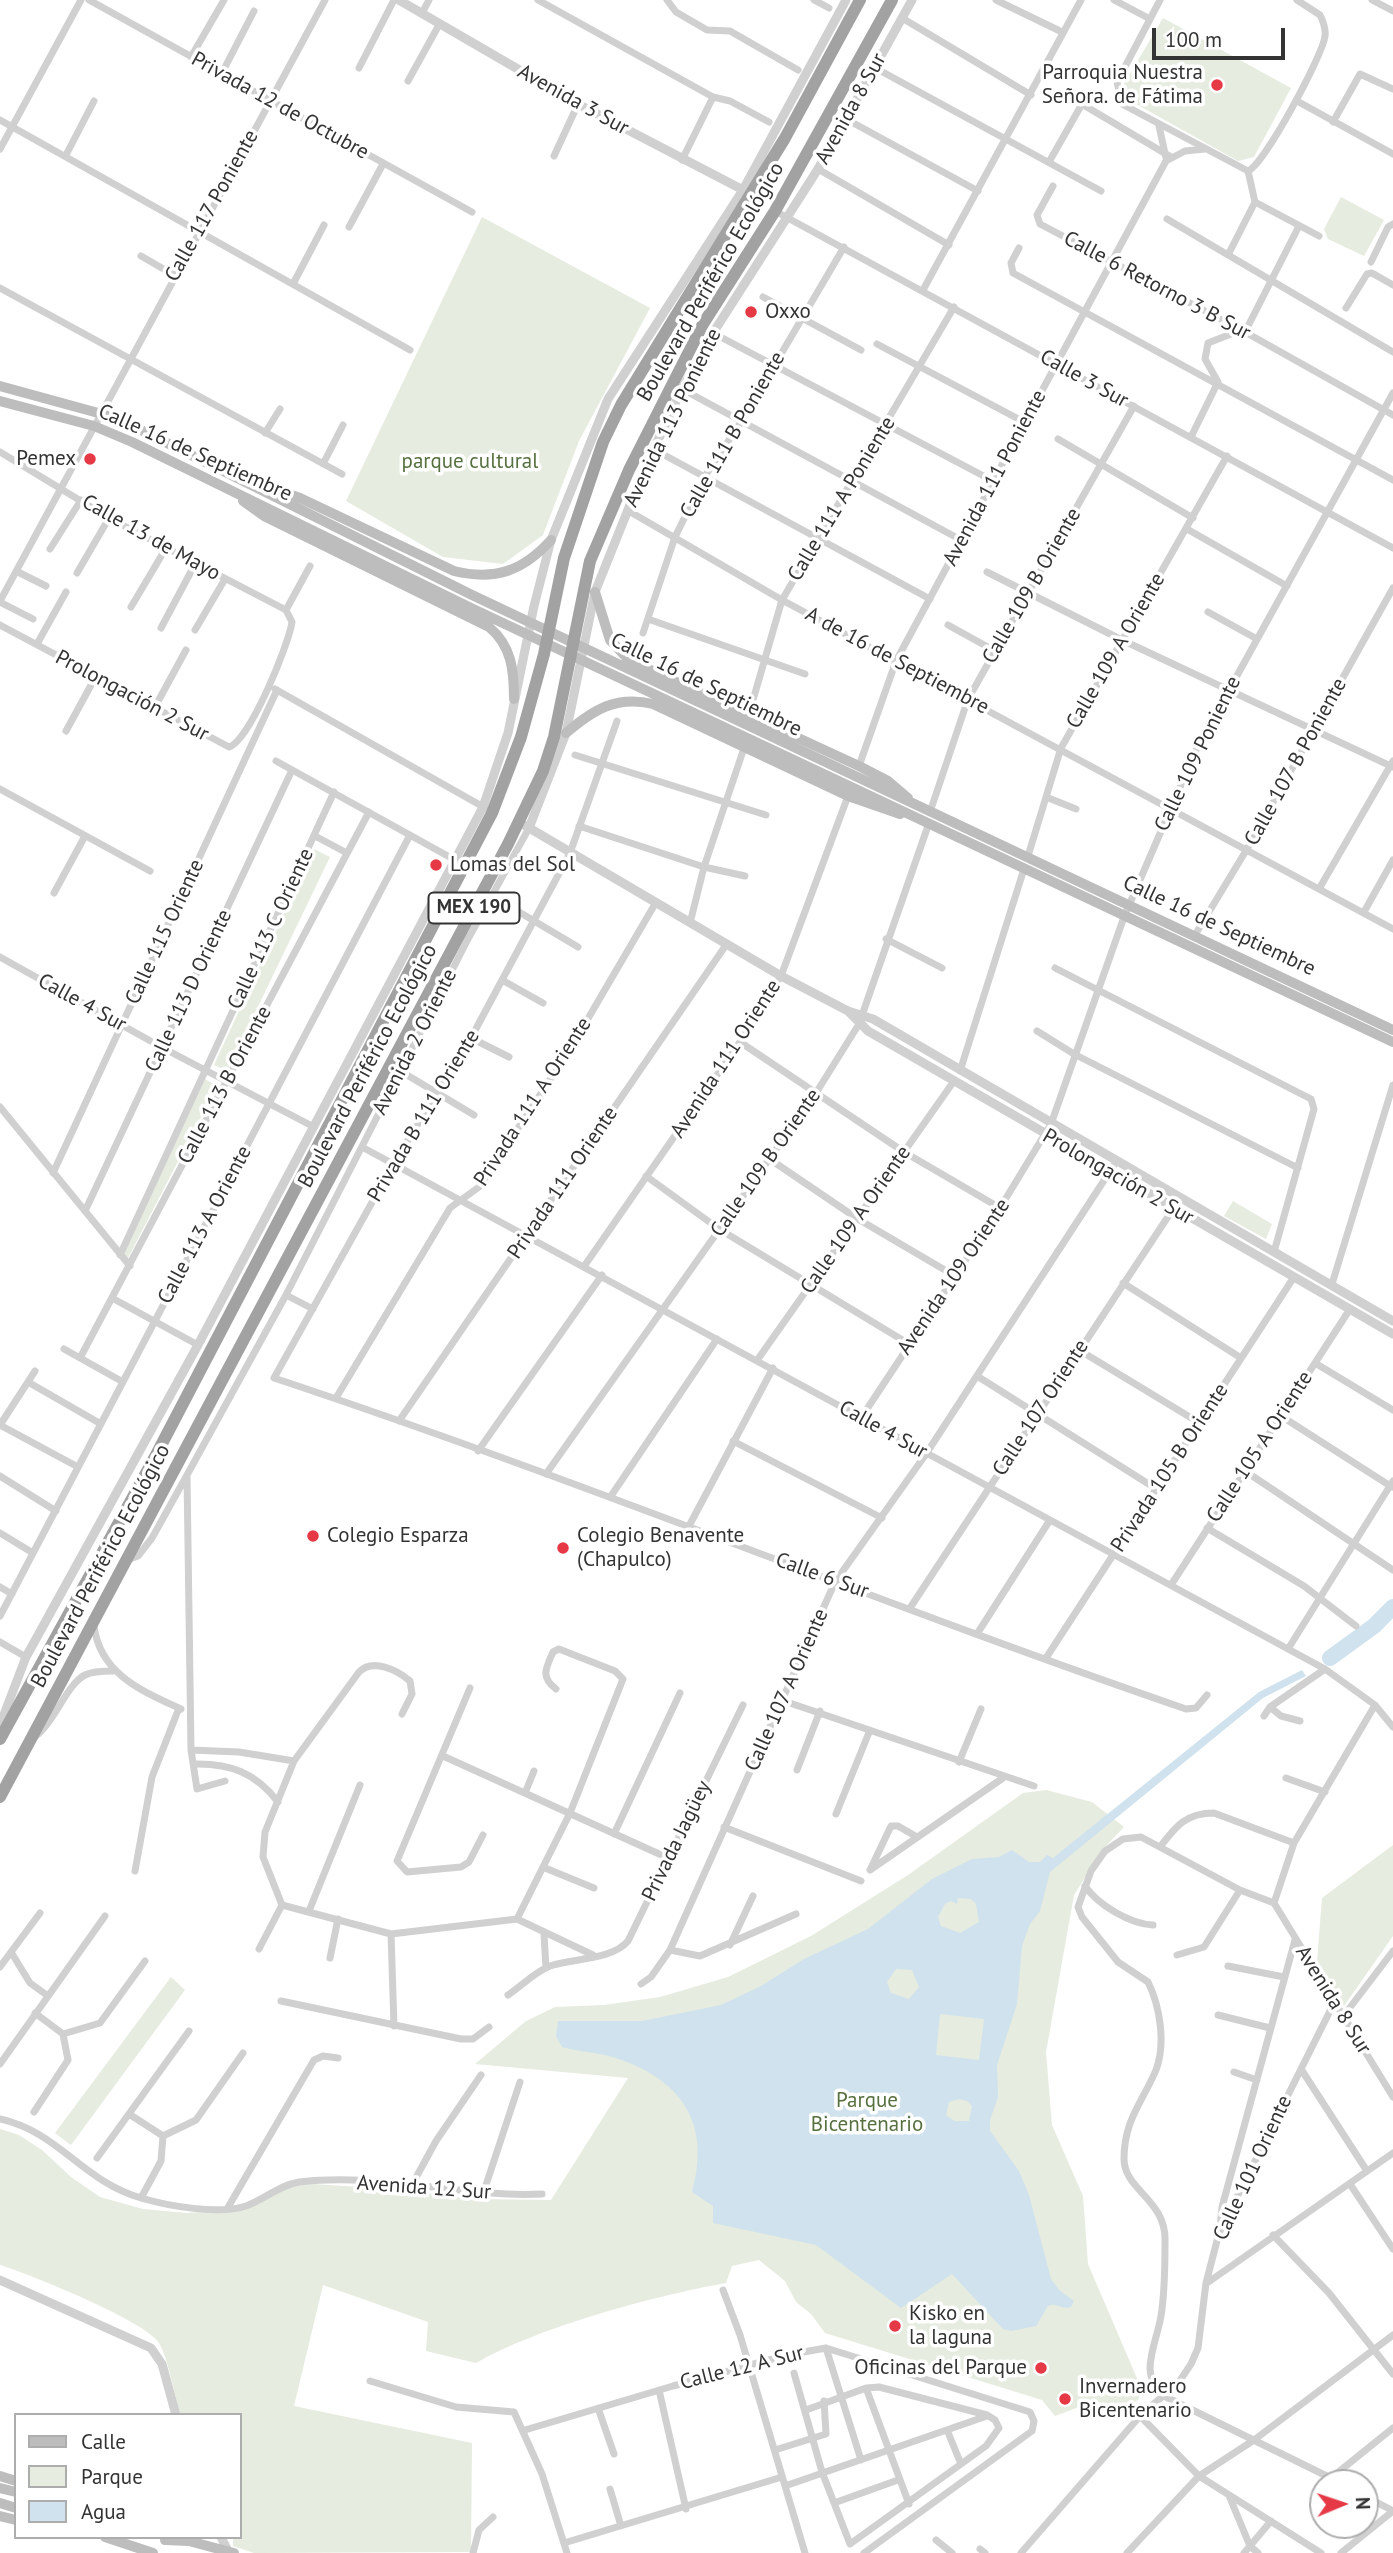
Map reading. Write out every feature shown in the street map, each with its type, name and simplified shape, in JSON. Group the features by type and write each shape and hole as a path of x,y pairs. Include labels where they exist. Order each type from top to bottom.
{"highway":[{"name":"Boulevard Periférico Ecológico","path":"0,1739 156,1455 488,810 521,737 544,654 567,545 603,442 621,405 747,192 785,138 860,0"},
{"name":"Boulevard Periférico Ecológico","path":"0,1797 93,1619 133,1558 524,825 554,737 579,602 600,534 629,470 697,336 775,211 891,0"}],"main road":[{"name":"Calle 16 de Septiembre","path":"0,386 102,414 232,476 309,521"},
{"name":"Calle 16 de Septiembre","path":"0,401 94,426 220,486 309,521 915,811 1024,869 1393,1042"},
{"path":"232,476 273,487 454,571 475,576 508,573 538,555 551,540"},
{"path":"220,486 264,516 489,627 503,641 510,657 514,699"},
{"path":"595,592 610,640 629,660 888,781 915,811"},
{"path":"566,733 605,705 642,701 848,796 892,813 915,811"},
{"name":"Calle 16 de Septiembre","path":"929,818 1028,856 1393,1030"},
{"path":"111,2539 153,2553"},
{"path":"165,2539 204,2553"},
{"path":"169,2539 230,2552"}],"street":[{"path":"0,149 81,0"},
{"name":"Privada 12 de Octubre","path":"89,0 472,212"},
{"path":"191,57 224,0"},
{"name":"Calle 117 Poniente","path":"0,601 174,275 326,0"},
{"path":"359,68 394,0"},
{"name":"Avenida 3 Sur","path":"399,0 578,104 747,192"},
{"path":"422,13 429,0"},
{"path":"538,0 713,97 730,102 769,122"},
{"path":"667,0 676,12 708,30 730,31 797,70"},
{"path":"814,0 829,8"},
{"name":"Boulevard Periférico Ecológico","path":"0,1725 26,1657 198,1345 456,860 488,810 551,540 608,399 747,192 846,0"},
{"name":"Avenida 8 Sur","path":"788,217 818,169 912,0"},
{"path":"996,0 1062,32"},
{"path":"923,290 950,245 1081,0"},
{"path":"1114,0 1150,19"},
{"path":"1160,0 1117,82 1119,98 1127,108 1248,171"},
{"path":"1248,171 1259,163 1297,101 1324,40 1324,25 1318,12 1297,0"},
{"path":"1372,0 1393,11"},
{"path":"222,73 254,11"},
{"path":"902,18 1031,95"},
{"path":"408,81 440,23"},
{"path":"879,70 1101,191"},
{"path":"1333,122 1360,74 1393,89"},
{"path":"682,160 713,97"},
{"path":"1070,97 1168,158"},
{"path":"1297,101 1393,155"},
{"path":"66,155 94,102"},
{"path":"554,156 578,104"},
{"path":"1049,162 1082,104"},
{"path":"846,119 978,191"},
{"path":"0,120 199,229 410,350"},
{"path":"1159,125 1168,158"},
{"path":"1168,158 1185,151 1205,149"},
{"name":"Avenida 111 Poniente","path":"859,766 896,661 1168,158"},
{"path":"349,227 383,164"},
{"path":"818,169 950,245"},
{"path":"1228,255 1255,202 1248,171"},
{"name":"Calle 6 Retorno 3 B Sur","path":"1053,186 1037,221 1393,415"},
{"path":"1255,202 1319,236"},
{"name":"Calle 3 Sur","path":"775,211 1393,548"},
{"name":"Avenida 113 Poniente","path":"595,592 627,510 682,389 713,333 788,217"},
{"path":"1167,219 1393,352"},
{"path":"1371,262 1388,227 1393,224"},
{"path":"293,284 324,225"},
{"path":"1218,382 1205,359 1208,343 1243,331 1299,226"},
{"name":"Calle 111 B Poniente","path":"643,633 675,537 705,476 741,422 844,247"},
{"path":"1019,248 1010,270 1393,480"},
{"path":"141,256 174,275"},
{"path":"1346,308 1367,274 1372,273 1393,285"},
{"path":"0,288 342,474"},
{"path":"763,297 861,350"},
{"name":"Calle 111 A Poniente","path":"752,699 782,600 954,307"},
{"path":"713,333 993,481"},
{"path":"877,344 1026,422"},
{"path":"1191,437 1218,382"},
{"path":"682,389 961,540"},
{"name":"Calle 109 Poniente","path":"1045,1135 1124,916 1169,807 1229,689 1393,393"},
{"name":"Calle 109 B Oriente","path":"546,1474 816,1093 861,1019 968,699 1134,406"},
{"path":"265,433 280,409"},
{"path":"323,464 343,425"},
{"path":"1058,439 1193,518"},
{"path":"654,450 930,599"},
{"name":"Calle 13 de Mayo","path":"0,452 61,486 109,518 286,610"},
{"name":"Calle 109 A Oriente","path":"1028,856 1061,748 1227,456"},
{"path":"50,550 81,500"},
{"name":"A de 16 de Septiembre","path":"627,510 782,600 1393,929"},
{"path":"76,573 109,518"},
{"path":"1187,529 1287,586"},
{"path":"131,607 166,548"},
{"path":"162,628 195,564"},
{"path":"310,566 286,610 291,617 291,629 268,685 488,810"},
{"path":"16,571 46,586"},
{"path":"987,572 1122,640 1392,765 1319,888"},
{"path":"195,630 225,579"},
{"name":"Calle 107 B Poniente","path":"1195,935 1247,849 1393,588"},
{"path":"37,644 66,592"},
{"name":"Avenida 2 Oriente","path":"133,1558 152,1538 286,1295 524,825 566,733 595,592"},
{"path":"0,601 33,619"},
{"path":"1208,612 1257,639"},
{"path":"648,619 805,674"},
{"name":"Prolongación 2 Sur","path":"0,625 229,747 244,735 268,685"},
{"path":"948,625 995,651"},
{"path":"155,707 186,650"},
{"path":"66,731 96,676"},
{"name":"Calle 115 Oriente","path":"53,1173 277,690"},
{"name":"Privada B 111 Oriente","path":"274,1378 394,1163 471,1038 570,853 617,721"},
{"path":"690,923 704,867 744,747"},
{"path":"575,755 766,815"},
{"path":"276,761 456,860"},
{"name":"Calle 113 D Oriente","path":"85,1211 292,770"},
{"path":"0,789 150,871"},
{"name":"Calle 113 C Oriente","path":"120,1255 334,792"},
{"name":"Avenida 111 Oriente","path":"585,1265 740,1042 781,976 848,796"},
{"path":"1046,797 1076,809"},
{"name":"Calle 113 B Oriente","path":"80,1358 369,812"},
{"name":"Prolongación 2 Sur","path":"524,825 726,945 848,1011 954,1081 1109,1173 1393,1334"},
{"path":"579,826 704,867 745,876"},
{"name":"Calle 113 A Oriente","path":"0,1615 410,835"},
{"path":"54,893 85,836"},
{"path":"315,836 347,853"},
{"path":"1364,912 1393,860"},
{"path":"960,1071 1024,869"},
{"name":"Privada 111 A Oriente","path":"336,1398 450,1208 479,1187 547,1085 655,904"},
{"path":"509,906 578,947"},
{"path":"886,939 942,968"},
{"name":"Privada 111 Oriente","path":"399,1421 726,945"},
{"name":"Calle 4 Sur","path":"0,957 122,1026 314,1126"},
{"path":"1055,968 1314,1102 1274,1252"},
{"path":"502,980 543,1003"},
{"name":"Prolongación 2 Sur","path":"861,1019 960,1071 1393,1321"},
{"path":"1037,1031 1074,1054 1297,1168"},
{"path":"471,1038 509,1057"},
{"path":"740,1042 904,1152 1000,1208"},
{"path":"407,1074 474,1115"},
{"name":"Calle 109 A Oriente","path":"758,1359 954,1081"},
{"path":"1332,1284 1393,1085"},
{"path":"0,1107 130,1266"},
{"name":"Avenida 109 Oriente","path":"861,1418 1045,1135"},
{"name":"Calle 4 Sur","path":"362,1147 459,1201 585,1265 926,1454 1325,1669 1375,1705 1393,1727"},
{"path":"768,1158 858,1219 955,1276"},
{"name":"Calle 107 A Oriente","path":"641,1984 650,1977 670,1950 835,1582 926,1454 1116,1162"},
{"path":"646,1177 719,1229 809,1286 909,1344"},
{"name":"Calle 107 Oriente","path":"910,1608 1172,1209"},
{"path":"478,1451 602,1275"},
{"name":"Privada 105 B Oriente","path":"1046,1658 1294,1278"},
{"path":"1123,1283 1241,1358"},
{"path":"286,1295 313,1309"},
{"path":"112,1298 198,1345"},
{"name":"Calle 105 A Oriente","path":"1171,1585 1350,1309"},
{"path":"611,1496 717,1339"},
{"path":"64,1349 123,1382"},
{"path":"1079,1350 1198,1422"},
{"path":"1315,1363 1393,1410"},
{"path":"690,1526 773,1368"},
{"path":"35,1371 0,1425 78,1467"},
{"path":"977,1376 1155,1488"},
{"name":"Calle 6 Sur","path":"274,1378 611,1496 835,1582 1186,1709 1196,1708 1207,1695"},
{"path":"28,1382 101,1424"},
{"path":"1281,1416 1392,1485 1288,1649"},
{"path":"733,1441 881,1518"},
{"path":"1245,1471 1393,1570"},
{"path":"187,1475 188,1712 191,1750 197,1789 225,1781"},
{"path":"0,1476 56,1511"},
{"path":"977,1634 1050,1520"},
{"path":"1207,1528 1304,1586 1356,1626"},
{"path":"0,1533 33,1553"},
{"path":"0,1587 12,1594"},
{"path":"93,1619 100,1651 113,1671 188,1712"},
{"path":"0,1642 26,1657"},
{"path":"517,1919 545,1868 570,1813 624,1679 615,1671 559,1649 553,1652 545,1674 547,1682 555,1689"},
{"path":"282,1905 267,1871 263,1844 294,1761 359,1672 368,1665 377,1665 410,1681 412,1694 401,1714"},
{"path":"1264,1716 1270,1707 1325,1669"},
{"path":"28,1743 51,1724 83,1675 113,1671"},
{"path":"470,1688 443,1756 397,1856 399,1866 407,1872 461,1867 469,1861 483,1835"},
{"path":"614,1834 680,1693"},
{"path":"780,1700 1003,1778 1034,1786"},
{"name":"Privada Jagüey","path":"508,1995 546,1968 593,1955 611,1954 628,1941 743,1705"},
{"path":"1313,2469 1164,2396 1153,2385 1150,2371 1162,2312 1164,2220 1126,2171 1124,2162 1131,2118 1158,2062 1159,2019 1148,1982 1118,1962 1082,1917 1078,1908 1091,1871 1115,1842 1129,1837 1140,1837 1240,1890 1274,1903 1294,1843 1375,1705"},
{"path":"1270,1707 1281,1716 1300,1721"},
{"path":"135,1871 152,1777 178,1708"},
{"path":"959,1762 981,1709"},
{"path":"797,1770 820,1712"},
{"path":"836,1814 870,1730"},
{"path":"191,1750 239,1752 294,1761"},
{"path":"443,1756 668,1858"},
{"path":"194,1765 216,1764 239,1769 266,1787 278,1802"},
{"path":"525,1793 534,1771"},
{"path":"917,1837 898,1826 891,1826 870,1870 1003,1778"},
{"path":"1286,1778 1325,1793"},
{"path":"309,1911 360,1785"},
{"path":"1160,1847 1180,1822 1201,1813 1214,1814 1294,1843"},
{"path":"724,1827 861,1881"},
{"path":"545,1868 594,1888"},
{"path":"1085,1886 1098,1901 1140,1923 1153,1925"},
{"path":"1177,1955 1204,1947 1240,1890"},
{"path":"730,1945 753,1896"},
{"name":"Avenida 8 Sur","path":"1274,1903 1295,1940 1345,2014 1393,2096"},
{"path":"282,1905 391,1934 517,1919 593,1955"},
{"path":"258,1950 282,1905"},
{"path":"0,1967 40,1913"},
{"path":"670,1950 694,1956 730,1945 796,1914"},
{"path":"0,2063 105,1916"},
{"path":"330,1958 338,1919"},
{"path":"391,1934 394,2026"},
{"path":"544,1934 546,1968"},
{"path":"1219,2233 1222,2207 1295,1940"},
{"path":"1345,2014 1393,1951"},
{"path":"11,1952 30,1983 48,1996"},
{"path":"63,2034 100,2023 145,1961"},
{"path":"1385,1962 1393,1968"},
{"path":"1228,1966 1284,1977"},
{"path":"281,2001 461,2039 472,2039 489,2027"},
{"name":"Calle 101 Oriente","path":"1021,2553 1140,2416 1179,2382 1198,2348 1206,2283 1219,2233 1335,2001"},
{"path":"34,2112 66,2066 68,2053 63,2034 35,2014"},
{"path":"1218,2015 1270,2028"},
{"path":"97,2158 189,2031"},
{"path":"163,2136 196,2120 243,2053"},
{"path":"227,2208 314,2060 323,2056 338,2058"},
{"path":"1301,2069 1367,2171"},
{"path":"1234,2072 1257,2080"},
{"path":"413,2183 436,2141 481,2075"},
{"path":"483,2194 520,2082"},
{"path":"130,2114 163,2136"},
{"name":"Avenida 12 Sur","path":"0,2119 38,2131 92,2176 141,2198 187,2207 247,2206 299,2182 413,2183 483,2194 542,2194"},
{"path":"141,2198 161,2161 163,2136"},
{"path":"1206,2283 1393,2154"},
{"path":"1350,2184 1393,2249"},
{"path":"1273,2235 1329,2293 1393,2374"},
{"path":"0,2280 151,2348 162,2364 175,2413"},
{"path":"723,2290 750,2366 805,2553"},
{"path":"1127,2553 1199,2476 1254,2440 1393,2335"},
{"path":"826,2348 861,2460"},
{"name":"Calle 12 A Sur","path":"525,2430 660,2390 826,2348 1025,2409 1034,2421 1032,2431 864,2553"},
{"path":"794,2373 822,2472 850,2544 909,2504 998,2433 998,2423 987,2416 883,2388 866,2388 824,2401 806,2410"},
{"path":"370,2381 456,2407 490,2412 510,2410 517,2414 525,2430 566,2553"},
{"path":"866,2388 887,2451 909,2504"},
{"path":"660,2390 686,2508"},
{"path":"775,2450 827,2433 824,2401"},
{"path":"598,2408 614,2454"},
{"path":"785,2486 987,2416"},
{"path":"1140,2416 1199,2476 1321,2553"},
{"path":"1342,2469 1393,2427"},
{"path":"947,2430 961,2464"},
{"path":"564,2543 782,2477"},
{"path":"834,2503 898,2480"},
{"path":"610,2489 621,2526"},
{"path":"1230,2498 1250,2546 1258,2553"},
{"path":"1341,2553 1393,2511"},
{"path":"473,2553 479,2530 493,2517"},
{"path":"1244,2553 1271,2521"},
{"path":"936,2540 952,2553"}],"green space":[{"path":"1163,18 1291,88 1254,157 1238,161 1129,100 1124,84"},
{"path":"1341,197 1384,220 1364,256 1328,239 1324,229"},
{"name":"parque cultural","path":"482,217 650,308 579,441 543,535 503,564 443,557 346,501"},
{"path":"314,849 330,857 227,1071 214,1065"},
{"path":"205,1079 217,1086 128,1258 124,1254"},
{"path":"1233,1201 1272,1224 1266,1239 1224,1216"},
{"name":"Parque Bicentenario","path":"1046,1790 1092,1802 1124,1827 1102,1850 1074,1895 1046,2052 1052,2125 1083,2196 1088,2264 1142,2390 1138,2400 1123,2410 1095,2401 1055,2416 1042,2400 825,2333 811,2314 796,2302 785,2281 759,2260 732,2266 726,2283 597,2314 531,2337 476,2363 426,2351 428,2322 323,2285 294,2406 472,2443 471,2552 254,2553 233,2546 233,2539 242,2539 242,2413 180,2413 163,2350 150,2334 85,2299 0,2265 0,2129 19,2135 42,2150 71,2177 100,2197 143,2209 187,2213 242,2209 297,2183 393,2189 473,2199 551,2200 628,2078 475,2064 526,2021 555,2007 604,2005 660,1997 728,1977 811,1936 908,1875 1023,1793"},
{"path":"1393,1845 1393,1936 1344,2006 1317,1962 1322,1898"},
{"path":"171,1977 185,1990 71,2145 55,2133"}],"water":[{"path":"1302,1670 1306,1676 1263,1698 1050,1872 1040,1911 1030,1924 1022,1946 1017,2004 997,2065 998,2097 990,2120 990,2131 1019,2171 1029,2195 1051,2279 1059,2290 1074,2301 1068,2308 1048,2306 1036,2326 1011,2331 1003,2329 952,2274 901,2308 816,2245 713,2223 713,2206 692,2192 697,2166 697,2142 692,2121 683,2103 669,2087 652,2074 605,2055 562,2047 556,2036 558,2021 642,2021 721,2005 761,1986 804,1959 868,1929 932,1879 972,1859 999,1857 1012,1850 1029,1862 1040,1862 1047,1855 1053,1858 1259,1692","holes":["958,1898 971,1899 976,1904 979,1922 960,1933 941,1926 938,1917 945,1904 951,1901 957,1904","896,1969 912,1970 919,1987 909,1999 891,1993 887,1982","940,2014 984,2019 979,2060 936,2055","959,2099 967,2101 972,2106 969,2121 954,2121 946,2115 949,2102"]}],"waterway":[{"path":"1330,1658 1374,1626 1393,1607"},
{"path":"1329,1659 1393,1608"}],"place":[{"name":"Parroquia Nuestra Señora. de Fátima","path":"1217,85"},
{"name":"Oxxo","path":"751,312"},
{"name":"Pemex","path":"90,459"},
{"name":"Lomas del Sol","path":"436,865"},
{"name":"Colegio Esparza","path":"313,1536"},
{"name":"Colegio Benavente (Chapulco)","path":"563,1548"},
{"name":"Kisko en la laguna","path":"895,2326"},
{"name":"Oficinas del Parque","path":"1041,2368"},
{"name":"Invernadero Bicentenario","path":"1065,2399"}]}
